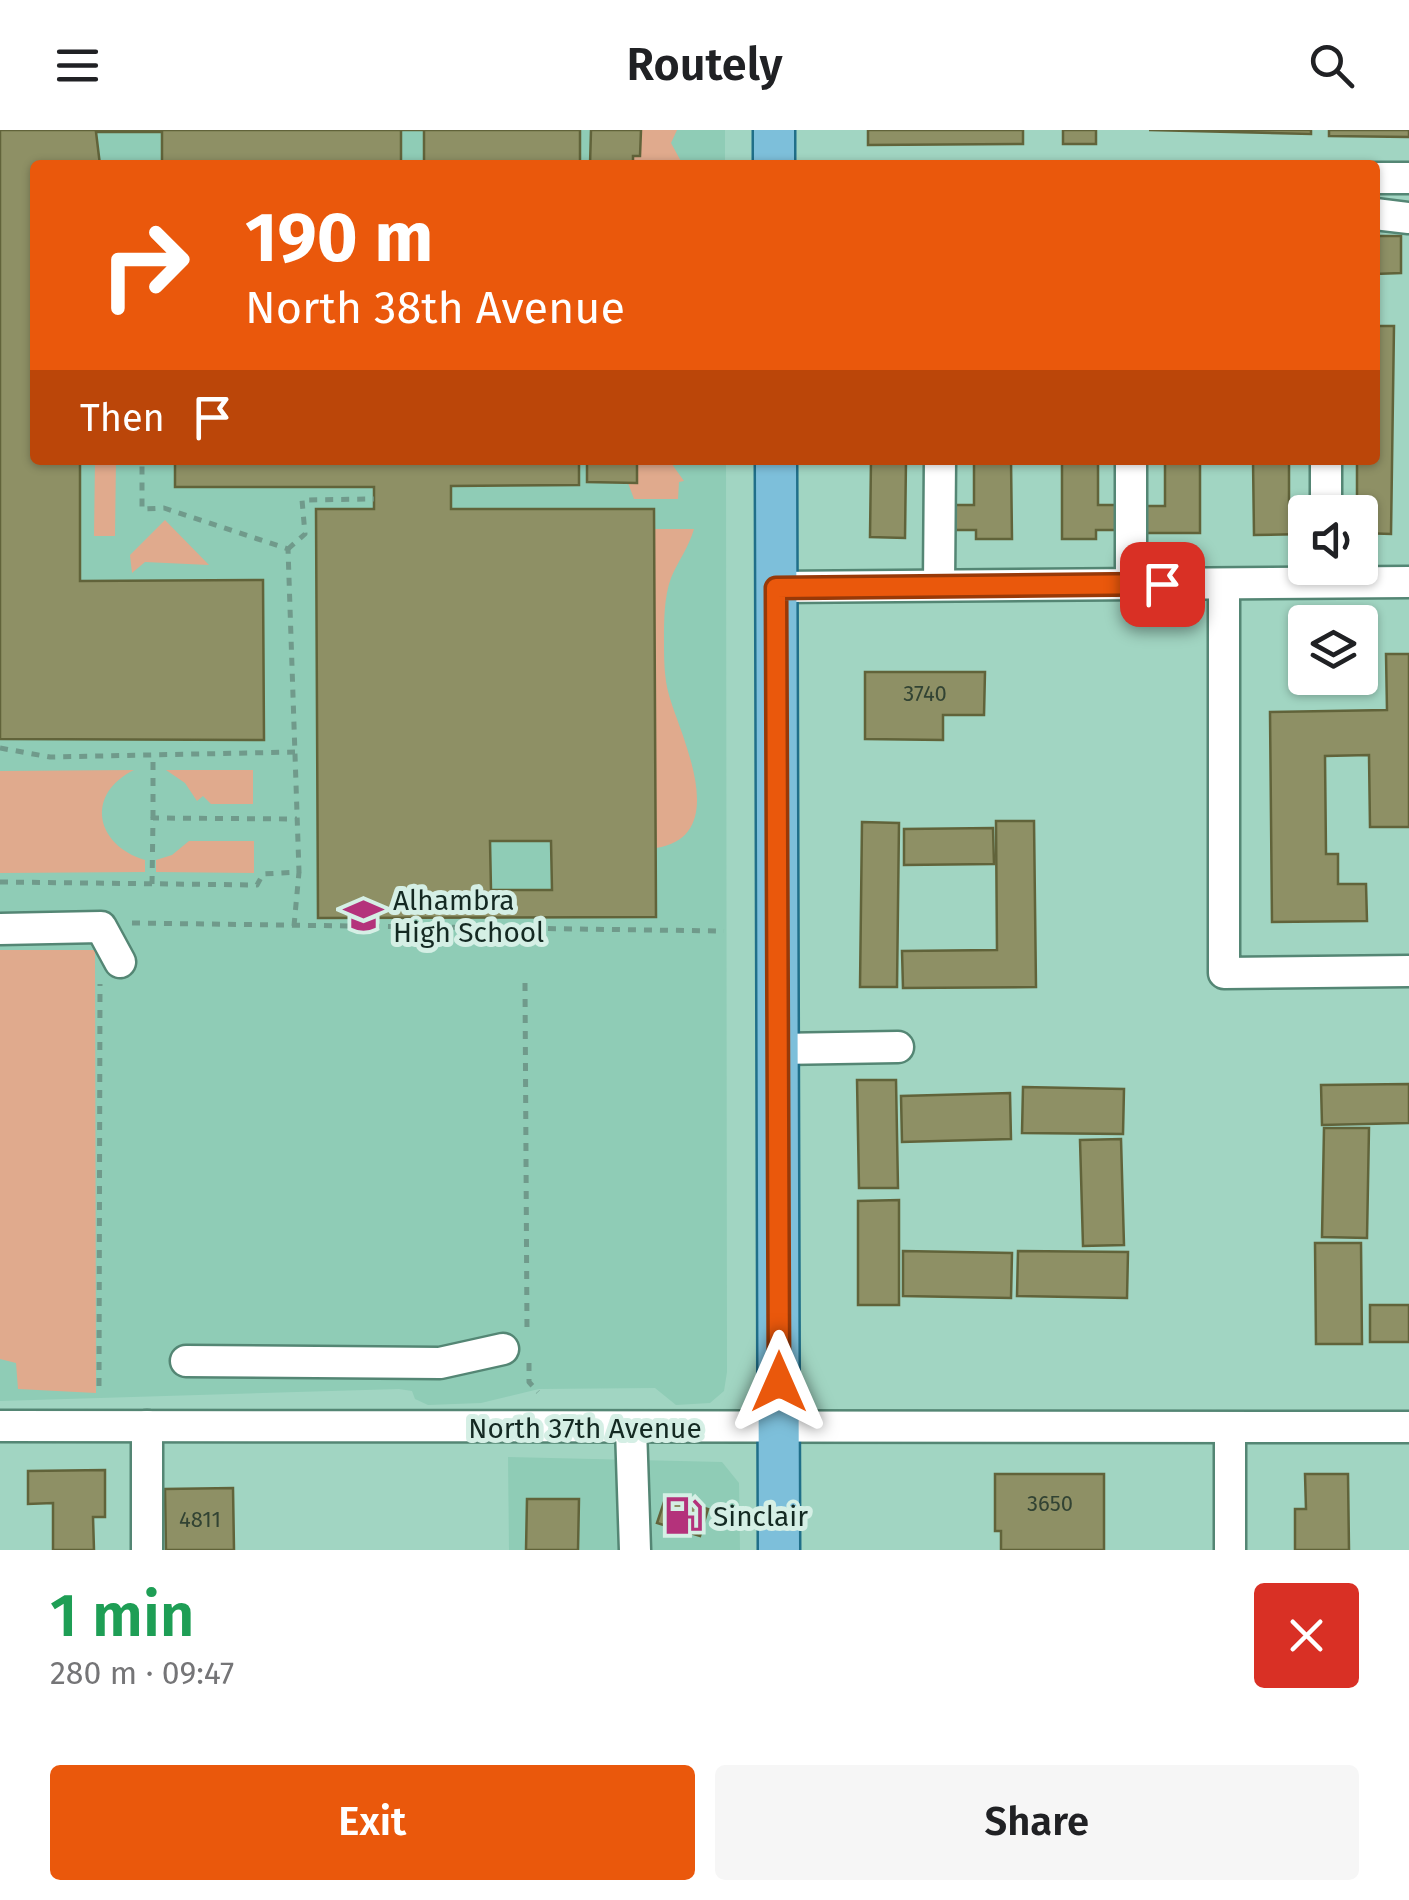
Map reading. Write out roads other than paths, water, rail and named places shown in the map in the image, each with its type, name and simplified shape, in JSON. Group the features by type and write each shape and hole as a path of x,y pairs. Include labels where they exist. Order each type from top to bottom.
{"main road":[{"path":"774,130 774,160"},
{"path":"776,465 779,1550"}],"street":[{"path":"1380,178 1409,178"},
{"path":"1380,215 1409,218"},
{"path":"940,465 940,586"},
{"path":"1131,584 1132,465"},
{"path":"1326,465 1326,495"},
{"path":"776,588 1224,584 1288,578"},
{"path":"1378,579 1409,582"},
{"path":"1224,584 1224,973 1409,971"},
{"path":"0,929 101,927 120,962"},
{"path":"778,1049 898,1048"},
{"path":"186,1361 440,1363 503,1349"},
{"name":"North 37th Avenue","path":"0,1426 1409,1427"},
{"path":"147,1426 147,1550"},
{"path":"632,1428 635,1550"},
{"path":"1230,1429 1230,1550"}],"place":[{"name":"Alhambra High School","path":"363,916"},
{"name":"Sinclair","path":"683,1516"}]}
